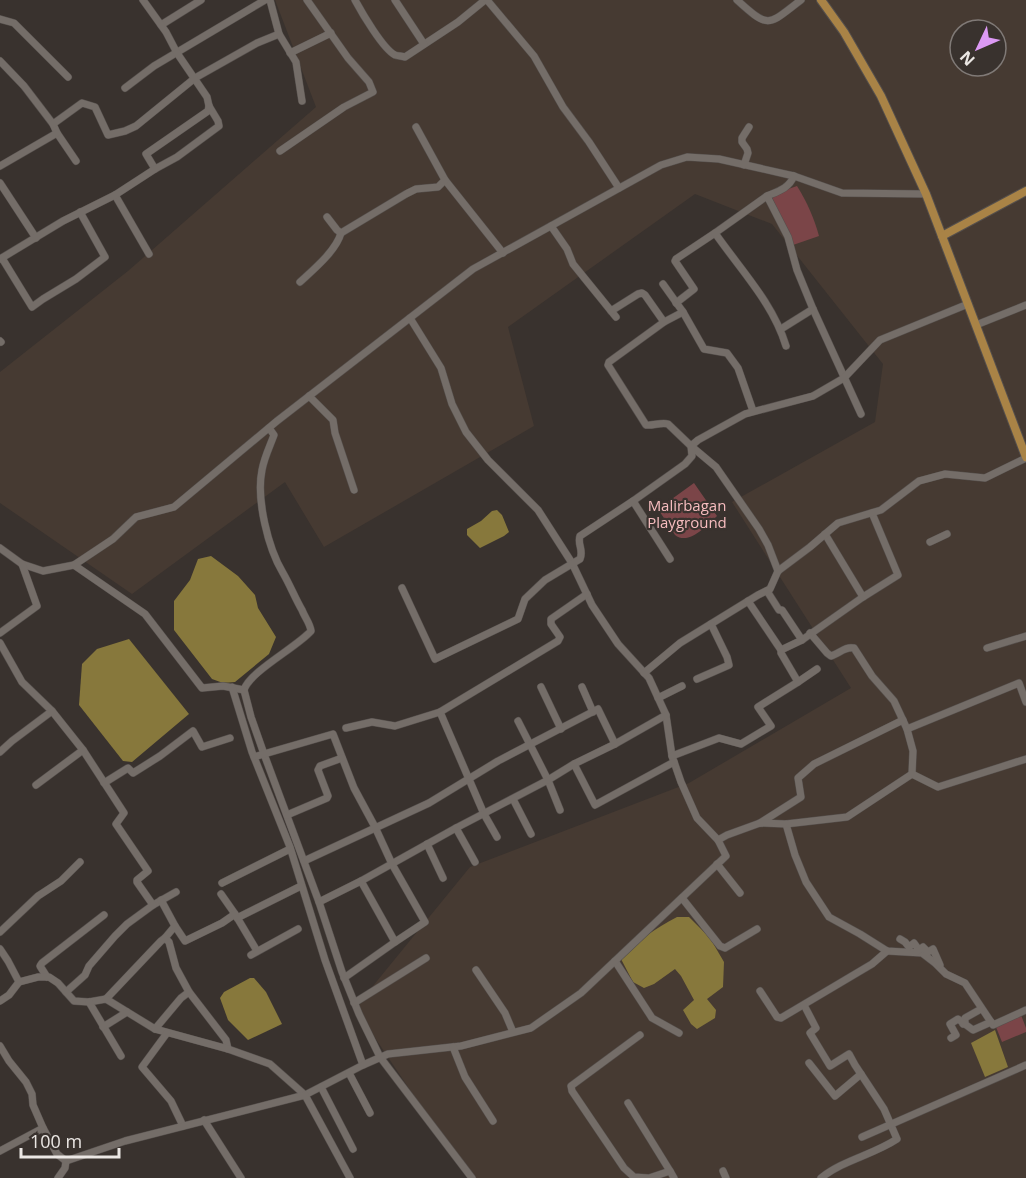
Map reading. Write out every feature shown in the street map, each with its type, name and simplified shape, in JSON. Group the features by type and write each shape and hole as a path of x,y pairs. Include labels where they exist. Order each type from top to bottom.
{"main road":[{"path":"821,0 844,32 881,96 926,194 1026,458"},
{"path":"942,236 1026,191"}],"street":[{"path":"80,212 105,257 32,307 1,259 80,212 115,195 177,157 219,126 207,97 143,0"},
{"path":"161,25 201,0"},
{"path":"125,87 154,66 265,0"},
{"path":"270,0 279,34 296,62 302,101"},
{"path":"280,151 344,107 373,92 369,82 348,58 307,0"},
{"path":"355,0 369,24 386,46 394,55 405,57 458,22 486,0 534,56 563,107 619,188"},
{"path":"395,0 424,44"},
{"path":"737,0 755,16 768,22 778,18 801,0"},
{"path":"0,19 14,23 68,77"},
{"path":"290,53 331,33"},
{"path":"53,124 82,103 95,107 108,135 136,126 195,78 257,43 279,34"},
{"path":"0,61 24,86 53,124 76,161"},
{"path":"155,169 146,154 208,111 209,106"},
{"path":"416,127 445,180 503,253"},
{"path":"744,165 748,153 741,138 749,127"},
{"path":"0,166 57,133"},
{"path":"0,548 22,564 43,571 74,565 113,539 136,517 174,507 268,428 473,270 661,165 687,157 719,159 794,176 842,193 926,194"},
{"path":"676,303 694,289 675,261 676,259 767,196 783,190 791,183 794,176"},
{"path":"300,282 323,260 341,233 406,194 416,189 438,188 445,180"},
{"path":"0,183 36,238"},
{"path":"115,195 149,254"},
{"path":"767,196 788,237 797,270 813,309 861,414"},
{"path":"327,217 341,233"},
{"path":"551,226 567,249 573,264 614,314 642,293 664,322"},
{"path":"715,233 769,307 781,330 786,346"},
{"path":"663,284 683,312 704,349 727,353 738,368 753,411"},
{"path":"690,446 745,414 813,396 844,378 880,340 968,304"},
{"path":"976,325 1026,305"},
{"path":"781,330 813,309"},
{"path":"683,312 664,322 608,365 646,425 668,424 716,467 752,517 768,545 778,571"},
{"path":"66,1161 125,1141 305,1095 388,1054 453,1047 531,1028 581,993 726,856 718,840 696,818 673,759 666,715 649,678 618,644 592,605 572,563 538,510 488,460 466,432 452,404 441,368 410,318"},
{"path":"309,396 333,420 335,433 354,490"},
{"path":"268,428 274,435 262,470 261,494 265,526 276,560 310,624 310,631 256,675 245,685 244,690 264,754 354,1003 380,1057 472,1178"},
{"path":"402,588 435,659 519,620 525,599 545,580 580,559 582,547 580,536 685,464 692,456 690,446"},
{"path":"644,673 680,643 770,589 778,571 838,523 880,510 919,481 945,474 985,478 1026,458"},
{"path":"633,501 670,559"},
{"path":"780,650 802,640 898,575 872,513"},
{"path":"825,534 863,597"},
{"path":"930,542 947,534"},
{"path":"0,560 8,554"},
{"path":"0,633 37,606 22,564"},
{"path":"74,565 145,614 202,688 223,686 244,690"},
{"path":"767,591 802,640"},
{"path":"346,728 372,722 394,726 440,712 558,641 560,637 551,624 551,619 587,594"},
{"path":"748,601 798,682"},
{"path":"697,680 729,665 711,624"},
{"path":"810,633 831,656 845,648 854,648 872,676 894,701 907,729 913,751 912,774"},
{"path":"987,648 1026,636"},
{"path":"0,643 22,682 52,711 83,750 124,813 116,824 148,871 136,882 153,905"},
{"path":"574,764 595,805 673,759 718,738 741,744 771,726 758,707 817,669"},
{"path":"907,729 1020,683 1026,702"},
{"path":"658,698 682,686"},
{"path":"232,687 254,757 290,849 325,960 363,1065"},
{"path":"541,687 561,729"},
{"path":"582,687 593,712"},
{"path":"304,861 429,803 498,761 598,709 615,744"},
{"path":"0,752 52,711"},
{"path":"440,712 468,780 497,837"},
{"path":"319,902 666,715"},
{"path":"718,840 760,823 801,797 798,778 814,764 903,720"},
{"path":"518,721 548,780 560,810"},
{"path":"104,783 128,768 133,773 193,731 202,747 230,738"},
{"path":"254,757 333,734 354,788 392,864 425,922 344,978"},
{"path":"36,785 83,750"},
{"path":"287,815 327,798 318,769 320,766 342,758"},
{"path":"912,774 938,787 1026,759"},
{"path":"760,823 786,824 847,817 912,774"},
{"path":"513,799 531,834"},
{"path":"786,824 806,882 829,916 886,951 922,953 946,974 964,983 993,1025 1026,1010"},
{"path":"456,828 475,862"},
{"path":"427,844 443,878"},
{"path":"222,883 290,849"},
{"path":"0,932 38,896 61,880 80,862"},
{"path":"717,864 740,893"},
{"path":"361,881 394,942"},
{"path":"161,900 185,941 302,886"},
{"path":"66,992 85,975 89,966 127,924 176,892"},
{"path":"221,894 236,916 254,953 298,929"},
{"path":"682,898 720,946 725,948 757,929"},
{"path":"47,977 41,970 42,963 104,915"},
{"path":"0,1001 9,995 19,982 38,977 50,977 74,1001 89,1002 106,999 175,926"},
{"path":"165,938 169,942 176,968 189,992 226,1040 228,1049"},
{"path":"900,939 909,947 914,943 917,951"},
{"path":"917,951 923,947 928,952 933,950 943,970"},
{"path":"0,949 19,982"},
{"path":"760,992 777,1017 781,1018 872,964 886,951"},
{"path":"354,1003 426,958"},
{"path":"615,962 652,1018 679,1033"},
{"path":"476,970 505,1013 513,1032"},
{"path":"155,1029 181,998 189,992"},
{"path":"106,999 155,1029 228,1049 270,1064 305,1095 350,1178"},
{"path":"89,1002 122,1056"},
{"path":"804,1005 816,1028 810,1033 830,1066 849,1054 884,1109 897,1139 837,1167 821,1178"},
{"path":"963,1024 965,1018 981,1009"},
{"path":"103,1027 127,1012"},
{"path":"951,1038 956,1035 950,1024 958,1019 973,1030 991,1022"},
{"path":"168,1034 142,1067 171,1101 183,1126"},
{"path":"627,1103 672,1174 650,1178 634,1177 624,1168 571,1086 640,1035"},
{"path":"0,1046 26,1082 43,1128 57,1154 66,1161"},
{"path":"453,1047 465,1077 493,1121"},
{"path":"809,1063 835,1096 861,1074"},
{"path":"862,1137 1026,1065"},
{"path":"349,1072 370,1113"},
{"path":"321,1087 353,1149"},
{"path":"204,1120 241,1178"},
{"path":"0,1151 43,1128"},
{"path":"58,1178 66,1161"}],"shaded area":[{"path":"275,0 1026,0 1026,1178 469,1178 355,1008 470,867 689,783 851,688 732,502 875,422 883,364 772,224 695,194 508,327 534,426 324,547 285,482 132,594 0,503 0,372 128,271 316,107"},
{"path":"497,510 502,515 509,532 480,548 467,535 467,529 492,511"},
{"path":"211,556 238,576 255,595 258,608 276,637 269,654 235,682 223,683 212,679 174,630 174,601 190,580 198,559"},
{"path":"129,639 189,714 132,762 123,761 79,705 82,664 97,649"},
{"path":"677,917 689,917 710,938 724,962 723,987 707,999 716,1010 715,1018 697,1029 691,1024 683,1010 694,1000 675,969 654,984 644,988 633,982 621,959 647,935"},
{"path":"254,978 266,992 282,1024 248,1040 228,1020 220,998 224,992"},
{"path":"995,1030 1008,1067 985,1077 971,1043"}],"green space":[{"path":"797,186 810,210 819,236 793,245 771,195"},
{"name":"Malirbagan Playground","path":"694,483 717,516 698,533 680,538 675,535 658,509"},
{"path":"1021,1015 1026,1032 1002,1042 996,1027"}]}
